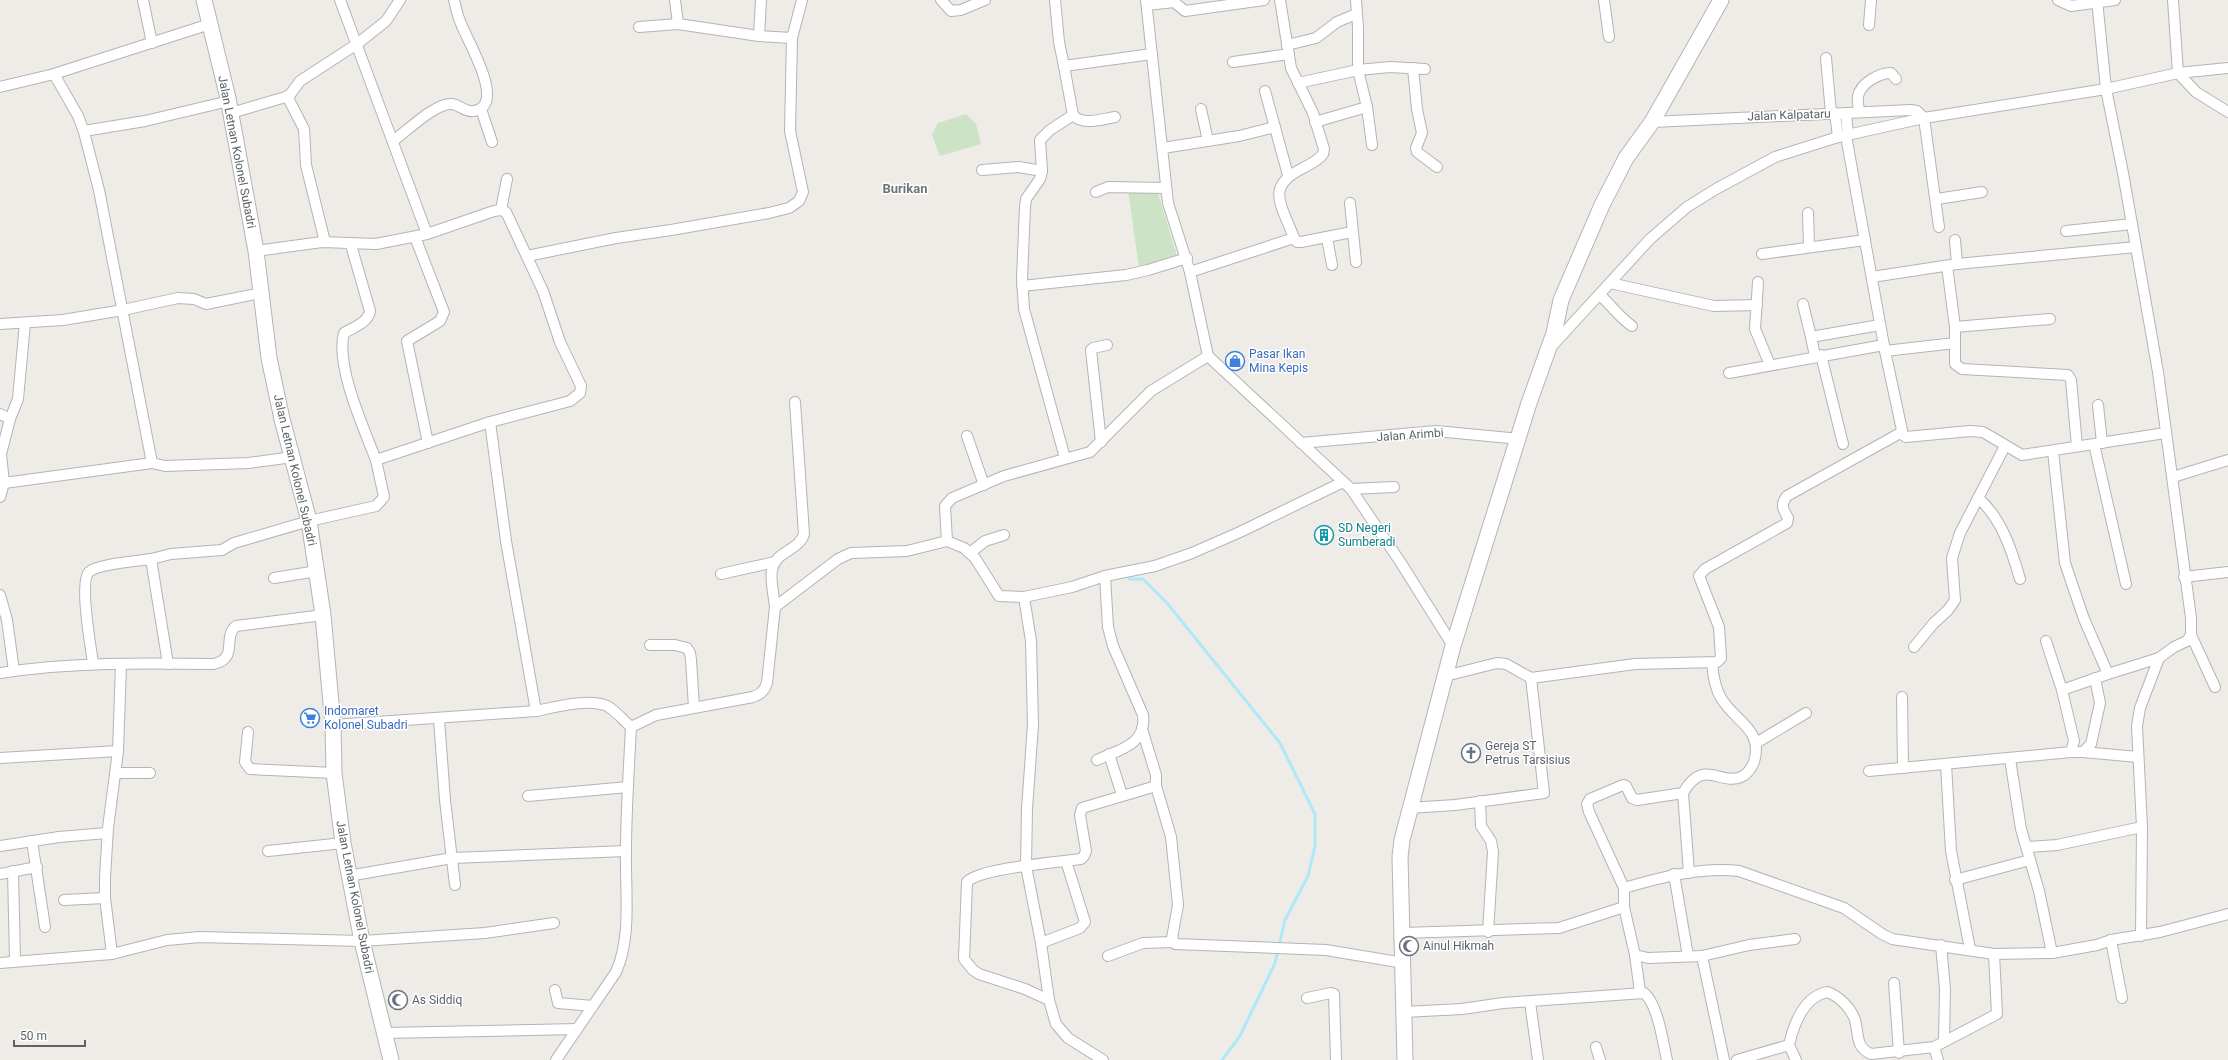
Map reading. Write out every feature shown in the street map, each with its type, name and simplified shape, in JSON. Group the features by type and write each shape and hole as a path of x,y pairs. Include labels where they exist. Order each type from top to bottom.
{"main road":[{"name":"Jalan Letnan Kolonel Subadri","path":"204,0 230,107 256,251 269,358 282,419 309,521 323,615 333,725 334,773 348,876 391,1060"},
{"path":"1406,1060 1400,857 1409,808 1453,646 1548,350 1561,300 1599,212 1626,158 1652,122 1721,0"}],"street":[{"path":"143,0 152,43"},
{"path":"340,0 428,234"},
{"path":"84,131 287,96 300,81 357,44 386,20 400,0"},
{"path":"393,141 439,106 451,104 471,112 481,109 486,105 489,97 479,62 462,27 454,0"},
{"path":"675,0 678,24"},
{"path":"759,36 762,0"},
{"path":"527,256 616,238 769,213 788,208 798,201 803,192 790,131 792,38 802,0"},
{"path":"941,0 951,11 961,10 985,0"},
{"path":"1055,0 1059,42 1073,115 1077,120 1086,121 1115,117"},
{"path":"1264,0 1185,11 1174,2 1147,3 1168,202 1187,258 1208,356 1347,485 1401,563 1453,646"},
{"path":"1280,0 1291,68 1315,122 1324,149 1323,154 1316,161 1288,175 1279,187 1279,196 1294,238 1297,242 1327,238 1352,232"},
{"path":"1356,0 1358,70 1372,145"},
{"path":"1604,0 1609,37"},
{"path":"1869,25 1871,0"},
{"path":"2058,0 2071,6 2115,0"},
{"path":"2173,0 2178,73 2196,92 2228,112"},
{"path":"2097,2 2106,89 2157,366 2165,433 2174,477 2184,577 2191,618 2191,635 2215,687"},
{"path":"1232,62 1288,49 1316,38 1337,22 1356,14"},
{"path":"0,87 54,74 210,24"},
{"path":"639,27 678,24 759,36 792,38"},
{"path":"1064,66 1152,54"},
{"path":"1826,58 1833,113 1844,136 1902,432 1906,437 1970,431 1983,432 2022,455 2165,433"},
{"path":"1298,83 1358,70 1390,67 1425,69"},
{"path":"1413,68 1417,109 1422,133 1416,148 1417,152 1437,167"},
{"path":"1548,350 1600,295 1650,238 1688,207 1716,189 1775,157 1844,136 1924,118 2106,89 2178,73 2228,68"},
{"path":"1859,112 1858,96 1865,85 1872,79 1886,73 1891,73 1896,79"},
{"path":"54,74 78,116 84,131 99,190 152,463"},
{"path":"1265,91 1288,175"},
{"path":"287,96 304,129 306,165 325,242"},
{"path":"1315,122 1366,107"},
{"path":"1201,108 1208,141"},
{"path":"481,109 492,142"},
{"name":"Jalan Kalpataru","path":"1652,122 1911,110 1917,111 1924,118"},
{"path":"1844,136 1846,113"},
{"path":"1066,458 1024,310 1022,286 1026,199 1040,179 1042,171 1040,140 1050,130 1073,115"},
{"path":"1924,118 1937,199 1939,227"},
{"path":"1163,148 1240,136 1275,127"},
{"path":"982,170 1019,167 1042,171"},
{"path":"501,210 507,179"},
{"path":"1096,192 1108,187 1166,188"},
{"path":"1937,199 1982,192"},
{"path":"1350,203 1356,262"},
{"path":"256,251 325,242 351,245 392,243 428,234 501,210 506,212 510,218 543,291 560,342 581,386 580,393 570,401 490,422 376,460"},
{"path":"1808,213 1809,247"},
{"path":"2066,231 2132,224"},
{"path":"415,237 444,312 440,321 407,341 428,443"},
{"path":"1190,272 1294,238"},
{"path":"1327,238 1332,264"},
{"path":"1762,254 1865,240"},
{"path":"1955,240 1952,265 1955,364 1962,369 2068,375 2070,380 2077,446"},
{"path":"93,663 86,615 86,577 89,572 99,567 151,559 176,553 222,550 234,543 309,521 379,504 384,497 376,460 341,356 341,343 344,333 364,322 369,317 370,311 351,245"},
{"path":"1872,277 1952,265 2136,247"},
{"path":"1022,286 1126,275 1187,258"},
{"path":"1758,282 1755,329 1770,365"},
{"path":"1610,283 1714,306 1757,305"},
{"path":"0,324 25,323 123,310 178,298 194,299 206,304 261,293"},
{"path":"1600,295 1612,306 1620,317 1632,326"},
{"path":"1803,304 1811,337 1818,355 1843,444"},
{"path":"1955,327 2050,319"},
{"path":"0,497 4,490 1,454 10,419 18,400 25,323"},
{"path":"1811,337 1880,325"},
{"path":"1728,373 1818,355 1955,343"},
{"path":"1101,442 1091,350 1093,348 1107,345"},
{"path":"947,541 945,506 952,498 1004,476 1090,452 1151,391 1208,356"},
{"path":"721,574 775,562 801,541 804,534 795,402"},
{"path":"2098,405 2098,444 2126,584"},
{"path":"0,414 10,419"},
{"path":"490,422 506,541 536,711"},
{"name":"Jalan Arimbi","path":"1301,443 1436,431 1520,439"},
{"path":"1445,676 1465,670 1502,663 1531,678 1635,664 1686,662 1712,663 1721,658 1719,627 1699,576 1705,568 1787,523 1788,518 1783,509 1782,502 1787,496 1902,432"},
{"path":"967,436 984,485"},
{"path":"1914,647 1933,624 1948,610 1955,600 1952,558 1960,533 2005,446"},
{"path":"2053,451 2065,564 2084,619 2108,674"},
{"path":"4,483 152,463 165,466 248,463 293,457"},
{"path":"2174,477 2228,462"},
{"path":"775,607 838,559 851,553 907,551 947,541 959,545 970,553 999,596 1024,597 1072,587 1105,576 1155,566 1192,553 1347,485 1394,487"},
{"path":"1978,498 1986,506 2006,537 2014,555 2020,579"},
{"path":"970,553 985,541 1004,535"},
{"path":"151,559 168,664"},
{"path":"631,727 656,715 753,697 765,690 770,663 775,607 772,570 775,562"},
{"path":"274,578 317,571"},
{"path":"2184,577 2228,572"},
{"path":"1105,576 1108,627 1113,646 1143,715 1142,729 1156,775 1156,786 1170,837 1178,905 1171,942"},
{"path":"0,595 7,620 14,671"},
{"path":"1024,597 1031,641 1033,725 1027,809 1026,866 1041,943 1049,1000 1056,1024 1068,1038 1103,1060"},
{"path":"0,673 93,663 121,665 214,664 223,661 229,650 230,634 236,626 323,615"},
{"path":"2062,690 2158,658 2174,647 2187,641 2191,635"},
{"path":"2046,641 2062,690 2074,741 2071,752"},
{"path":"650,645 675,645 687,648 690,653 691,660 694,707"},
{"path":"2141,936 2142,827 2137,726 2140,708 2158,658"},
{"path":"1689,873 1683,794 1688,783 1700,775 1716,775 1736,779 1751,770 1756,754 1756,743 1743,721 1721,699 1713,673 1712,663"},
{"path":"112,954 105,898 107,833 118,751 121,665"},
{"path":"1409,808 1480,802 1544,793 1531,678"},
{"path":"2083,752 2091,744 2100,703 2095,678"},
{"path":"1902,697 1903,768"},
{"path":"333,725 439,719 536,711 563,706 594,704 607,707 631,727"},
{"path":"1756,743 1806,712"},
{"path":"439,719 445,800 455,885"},
{"path":"556,1060 616,972 622,958 626,909 626,851 631,727"},
{"path":"1097,760 1109,754 1118,753 1130,745 1142,729"},
{"path":"248,732 245,762 250,769 334,773"},
{"path":"0,758 118,751"},
{"path":"1868,771 2010,759 2071,752 2138,757"},
{"path":"1109,754 1122,795"},
{"path":"2010,759 2021,829 2027,847 2052,953"},
{"path":"1946,764 1951,851 1955,880 1970,949"},
{"path":"116,773 150,773"},
{"path":"1640,992 1635,955 1624,907 1624,888 1589,812 1587,804 1590,799 1623,785 1632,798 1637,800 1683,794"},
{"path":"1049,1000 1025,989 979,974 968,966 964,959 967,882 975,876 1026,866 1081,860 1086,851 1080,815 1082,808 1156,786"},
{"path":"528,796 628,787"},
{"path":"1480,802 1481,826 1491,841 1493,852 1488,932"},
{"path":"2027,847 2057,845 2142,827"},
{"path":"0,846 107,833"},
{"path":"32,841 45,927"},
{"path":"268,851 343,843"},
{"path":"348,876 452,858 626,851"},
{"path":"1955,880 2030,860"},
{"path":"1041,943 1080,928 1086,922 1066,861"},
{"path":"0,874 37,867"},
{"path":"1624,888 1674,874 1724,870 1740,871 1844,908 1882,934 1892,939 1970,949 1994,954 2052,953 2098,945 2111,940 2141,936 2228,914"},
{"path":"13,871 15,961"},
{"path":"1674,874 1688,956"},
{"path":"64,900 105,898"},
{"path":"1403,933 1488,932 1559,928 1624,907"},
{"path":"0,963 112,954 167,940 200,937 362,941 485,933 554,923"},
{"path":"1635,955 1648,958 1702,956 1749,945 1795,939"},
{"path":"2111,940 2122,998"},
{"path":"1108,956 1127,947 1156,942 1171,942 1179,945 1326,950 1404,963"},
{"path":"1942,945 1944,1041"},
{"path":"1796,1060 1789,1045 1796,1024 1812,997 1827,992 1839,999 1852,1014 1856,1021 1857,1038 1865,1052 1871,1054 1934,1047 1997,1014 1994,954"},
{"path":"1702,956 1724,1060"},
{"path":"1894,983 1899,1052"},
{"path":"556,990 558,1003 593,1006"},
{"path":"1404,1012 1462,1009 1640,992 1647,995 1654,1009 1667,1060"},
{"path":"1306,998 1331,993 1334,994 1336,1060"},
{"path":"1530,1002 1538,1060"},
{"path":"384,1033 577,1029"},
{"path":"1737,1060 1789,1045"},
{"path":"1596,1047 1600,1060"},
{"path":"1934,1047 1938,1060"}],"green space":[{"path":"966,114 976,124 981,144 940,156 932,135 938,123"},
{"path":"1128,190 1157,190 1177,256 1139,268"}],"waterway":[{"path":"1129,579 1143,579 1167,603 1280,743 1315,814 1315,846 1308,876 1285,920 1275,963 1240,1036 1222,1060"}],"place":[{"name":"Pasar Ikan Mina Kepis","path":"1235,361"},
{"name":"SD Negeri Sumberadi","path":"1324,535"},
{"name":"Indomaret Kolonel Subadri","path":"310,718"},
{"name":"Gereja ST Petrus Tarsisius","path":"1471,753"},
{"name":"Ainul Hikmah","path":"1409,946"},
{"name":"As Siddiq","path":"398,1000"}],"district":[{"name":"Burikan","path":"905,188"}]}
